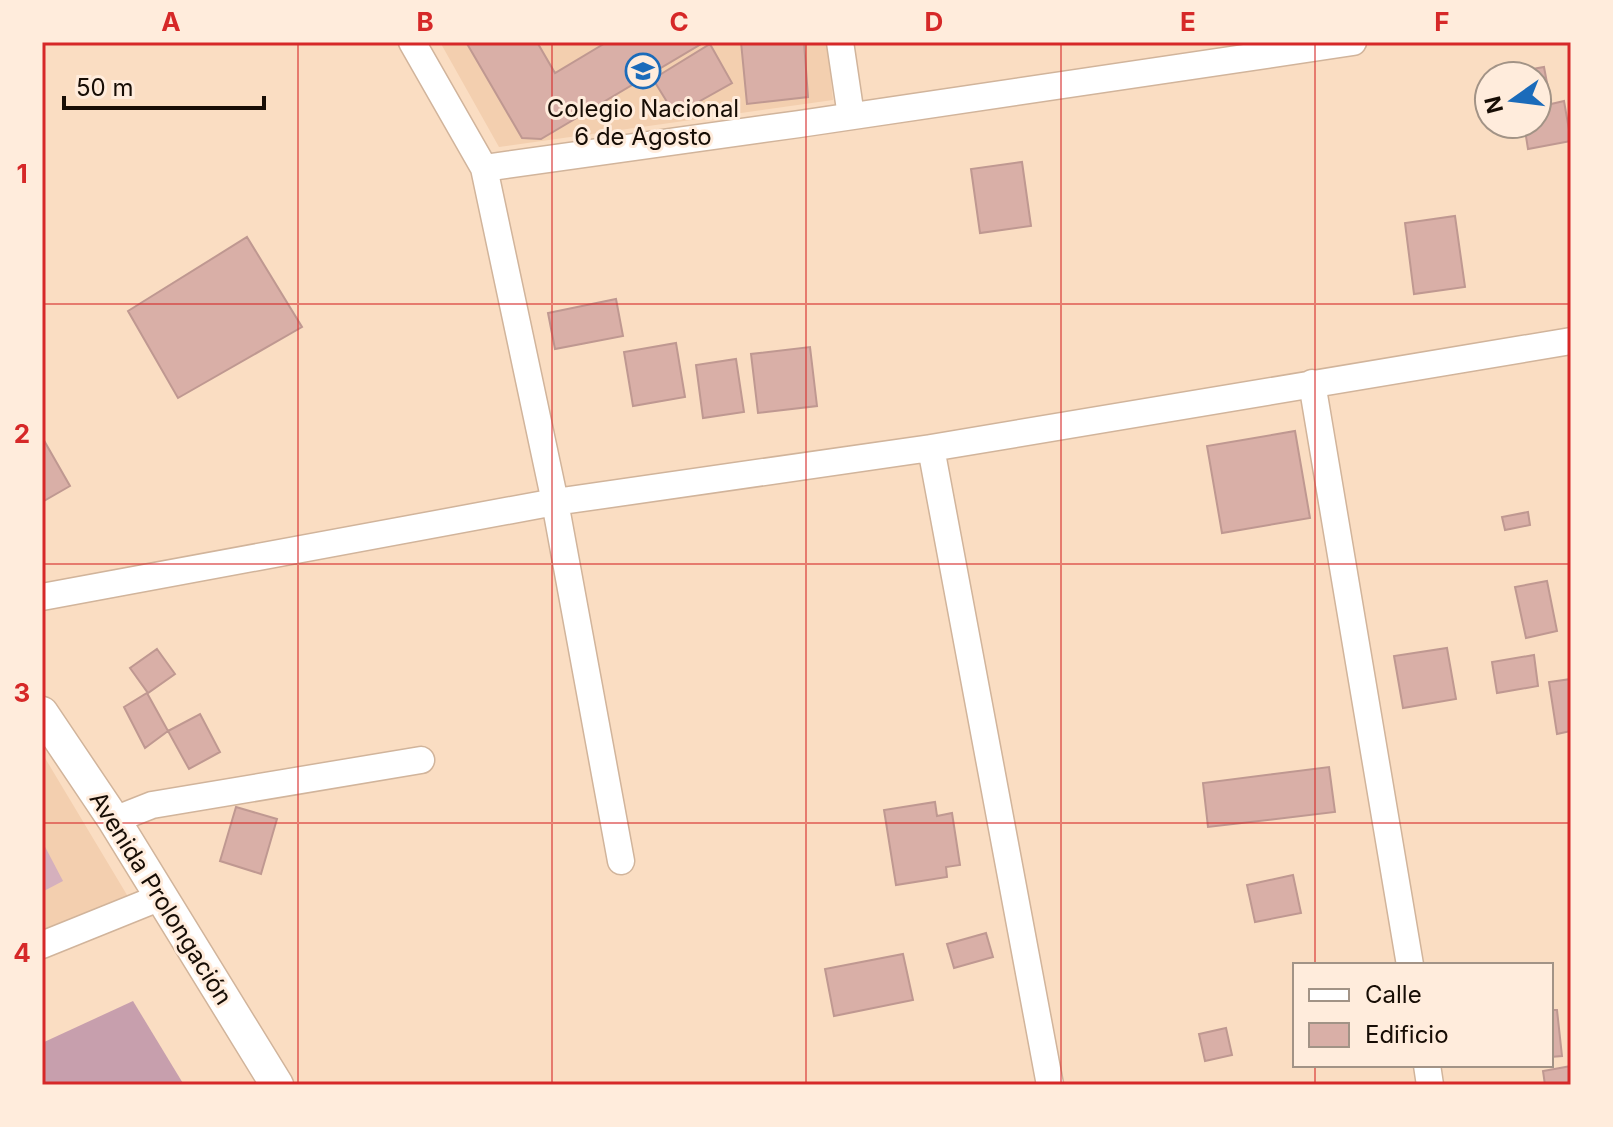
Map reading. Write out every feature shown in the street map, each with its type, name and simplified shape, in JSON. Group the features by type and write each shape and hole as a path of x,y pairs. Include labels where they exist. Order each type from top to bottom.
{"street":[{"path":"412,42 484,168 555,502 621,861"},
{"path":"840,42 851,116"},
{"path":"484,168 1353,42"},
{"path":"42,597 555,502 931,448 1571,341"},
{"path":"1312,383 1410,963"},
{"path":"931,448 1050,1085"},
{"name":"Avenida Prolongación","path":"42,713 114,820 277,1085"},
{"path":"114,820 152,805 421,760"},
{"path":"42,945 161,897"}],"shaded area":[{"name":"Colegio Nacional 6 de Agosto","path":"440,42 827,42 833,100 499,147"},
{"path":"42,753 130,900 42,935"},
{"path":"42,841 63,881 42,892"},
{"path":"133,1001 184,1085 42,1085 42,1043"}],"building":[{"path":"466,42 537,42 555,73 607,42 701,44 541,139 522,138"},
{"path":"741,42 804,42 808,97 747,104"},
{"path":"710,44 732,83 675,115 653,79"},
{"path":"1564,101 1571,141 1528,149 1527,140 1553,140 1553,104"},
{"path":"1022,162 1031,226 980,233 971,169"},
{"path":"1455,216 1465,287 1414,294 1405,223"},
{"path":"247,237 302,327 178,398 128,311"},
{"path":"616,299 623,336 555,349 548,313"},
{"path":"676,343 685,397 633,406 624,352"},
{"path":"810,347 817,406 758,413 751,354"},
{"path":"736,359 744,412 703,418 696,365"},
{"path":"1295,431 1310,518 1222,533 1207,446"},
{"path":"42,437 70,486 42,502"},
{"path":"1528,512 1530,525 1505,530 1502,517"},
{"path":"1547,581 1557,631 1526,638 1515,587"},
{"path":"1447,648 1456,699 1403,708 1394,656"},
{"path":"157,649 175,674 148,693 130,668"},
{"path":"1534,655 1538,686 1497,693 1492,662"},
{"path":"1571,679 1571,731 1557,734 1549,682"},
{"path":"147,693 168,731 145,748 124,707"},
{"path":"200,714 220,752 189,769 168,731"},
{"path":"1329,767 1335,812 1208,827 1203,783"},
{"path":"935,802 937,816 952,813 960,865 946,867 947,877 896,885 884,810"},
{"path":"236,807 277,819 261,874 220,861"},
{"path":"1293,875 1301,913 1255,922 1247,885"},
{"path":"986,933 993,957 954,968 947,944"},
{"path":"903,954 913,1000 834,1016 825,969"},
{"path":"1553,1010 1557,1010 1562,1056 1553,1057"},
{"path":"1226,1028 1232,1055 1205,1061 1199,1034"},
{"path":"1571,1066 1571,1085 1545,1085 1543,1071"}],"place":[{"name":"Colegio Nacional 6 de Agosto","path":"643,71"}]}
